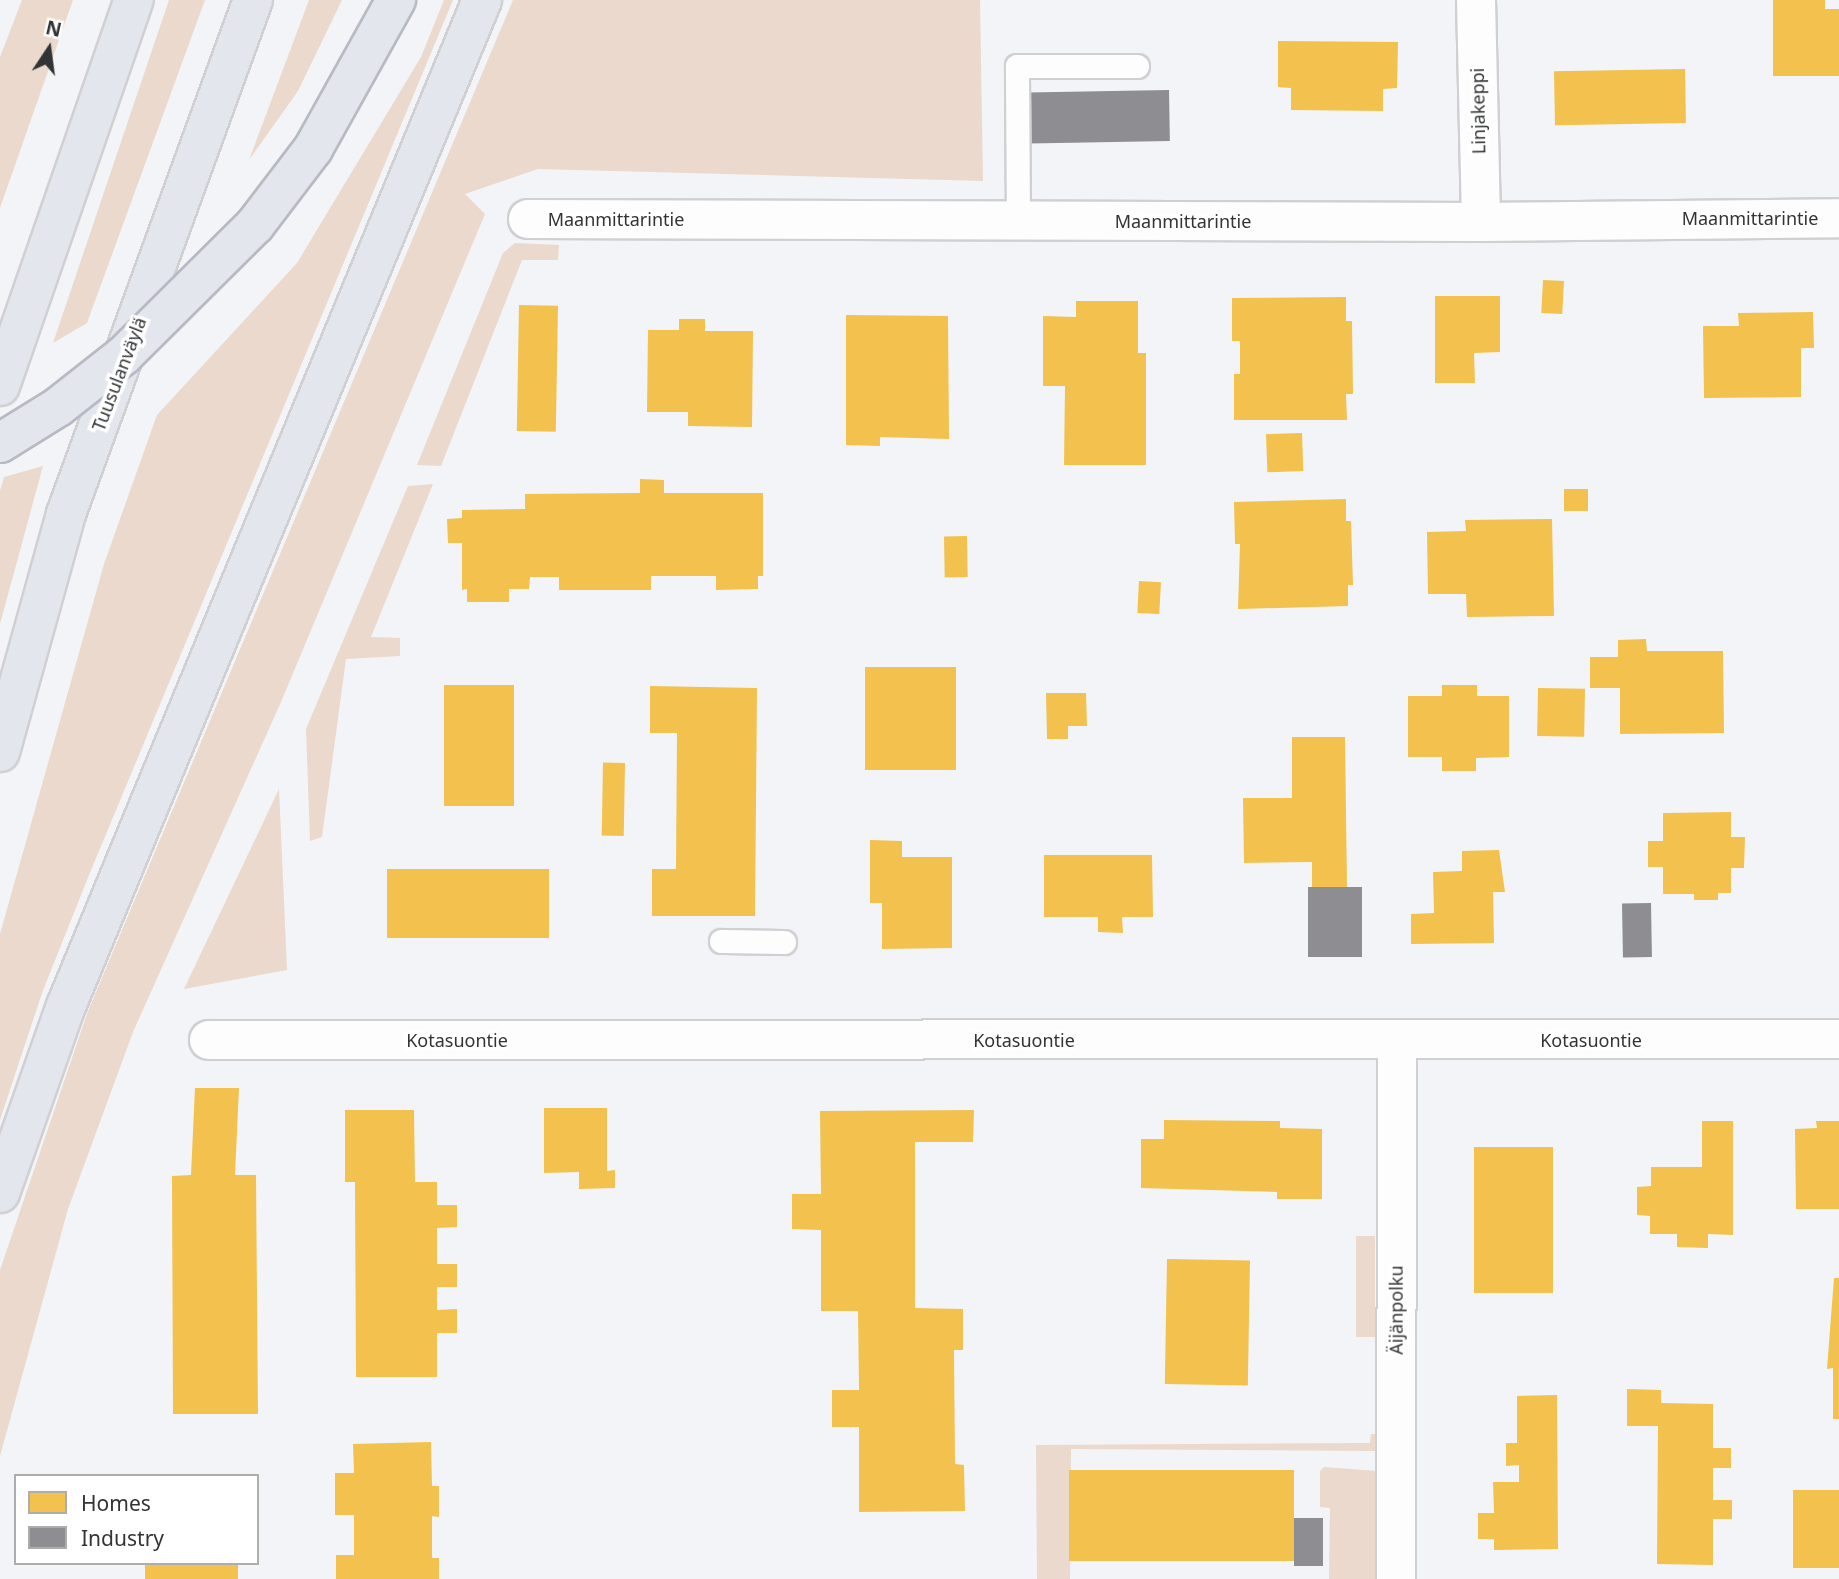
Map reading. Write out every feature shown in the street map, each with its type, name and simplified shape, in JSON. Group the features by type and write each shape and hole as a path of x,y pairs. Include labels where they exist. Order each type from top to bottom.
{"highway":[{"path":"0,386 134,0"},
{"name":"Tuusulanväylä","path":"0,752 66,514 253,0"},
{"path":"0,443 58,407 124,355 256,225 313,149 396,0"},
{"path":"0,1193 71,994 482,0"}],"street":[{"name":"Linjakeppi","path":"1476,0 1481,222"},
{"name":"Maanmittarintie","path":"528,219 1481,222 1839,218"},
{"name":"Kotasuontie","path":"209,1040 1839,1039"},
{"name":"Äijänpolku","path":"1396,1579 1397,1040"}],"lane":[{"path":"1018,220 1017,66 1137,66"},
{"path":"721,942 784,942"}],"shaded area":[{"path":"22,0 73,0 0,208 0,57"},
{"path":"169,0 205,0 87,323 53,343"},
{"path":"309,0 342,0 298,91 249,160"},
{"path":"444,0 453,0 89,875 42,993 0,1120 0,934 104,564 157,415 297,263 421,57"},
{"path":"513,0 980,0 983,181 538,169 465,194 485,214 281,702 133,1032 68,1209 0,1456 0,1270 88,1011"},
{"path":"515,243 559,245 558,260 522,260 441,466 417,465 503,253"},
{"path":"43,466 0,624 0,491 4,477"},
{"path":"433,484 371,637 400,638 400,656 346,659 322,837 310,841 306,729 408,486"},
{"path":"279,789 287,970 184,989"},
{"path":"1356,1236 1375,1236 1375,1337 1356,1337"},
{"path":"1371,1434 1377,1434 1377,1451 1071,1449 1070,1579 1037,1579 1036,1445 1370,1443"},
{"path":"1324,1467 1377,1471 1376,1579 1329,1579 1330,1508 1320,1507 1320,1471"}],"building: Homes":[{"path":"1773,0 1825,0 1825,9 1839,9 1839,76 1773,76"},
{"path":"1278,41 1398,42 1397,88 1383,89 1383,111 1291,110 1291,88 1278,87"},
{"path":"1685,69 1686,123 1555,125 1554,71"},
{"path":"1543,280 1564,281 1562,314 1541,313"},
{"path":"1435,296 1500,296 1500,352 1474,353 1475,383 1435,383"},
{"path":"1346,297 1346,321 1352,321 1353,394 1346,394 1347,420 1234,420 1234,374 1240,374 1240,341 1232,341 1232,298"},
{"path":"1076,301 1138,301 1138,353 1146,353 1146,465 1064,465 1065,386 1043,386 1043,316 1076,317"},
{"path":"519,305 558,306 556,432 517,431"},
{"path":"1813,312 1814,348 1801,348 1801,397 1704,398 1703,326 1739,326 1738,313"},
{"path":"846,315 948,316 949,439 880,437 880,446 846,445"},
{"path":"679,319 705,319 705,331 753,331 752,427 688,426 688,412 647,412 648,330 679,330"},
{"path":"1302,433 1303,471 1267,472 1266,434"},
{"path":"640,479 664,480 664,493 763,493 763,576 758,576 758,589 716,590 716,576 651,576 651,590 559,590 559,577 530,577 529,589 509,589 509,602 467,602 467,589 462,590 462,543 448,543 447,519 462,518 462,510 525,509 525,494 640,493"},
{"path":"1564,489 1588,489 1588,511 1564,511"},
{"path":"1346,499 1346,521 1351,521 1353,585 1348,585 1348,606 1238,609 1240,544 1235,544 1234,502"},
{"path":"1552,519 1554,616 1467,617 1466,594 1428,594 1427,532 1466,531 1465,520"},
{"path":"944,536 967,536 968,577 945,577"},
{"path":"1139,581 1161,582 1159,614 1137,613"},
{"path":"1646,639 1647,651 1723,651 1724,733 1620,734 1620,688 1590,688 1590,657 1618,657 1618,640"},
{"path":"865,667 956,667 956,770 865,770"},
{"path":"444,685 514,685 514,806 444,806"},
{"path":"1442,685 1477,685 1477,696 1509,696 1509,757 1476,758 1476,771 1442,771 1442,757 1408,757 1408,696 1442,696"},
{"path":"650,686 757,688 755,916 652,916 652,869 676,869 677,733 650,733"},
{"path":"1538,688 1585,689 1584,737 1537,736"},
{"path":"1046,693 1086,693 1087,726 1068,726 1068,739 1047,739"},
{"path":"1292,737 1345,737 1347,887 1312,888 1312,862 1244,863 1243,798 1292,798"},
{"path":"603,763 625,763 624,836 602,836"},
{"path":"1731,812 1731,837 1745,837 1744,868 1731,868 1731,893 1718,893 1718,900 1694,900 1694,894 1663,894 1663,867 1648,867 1648,841 1663,841 1663,813"},
{"path":"870,840 902,841 902,857 952,857 952,948 882,949 882,903 870,903"},
{"path":"1499,850 1505,892 1493,892 1494,943 1411,944 1411,914 1434,913 1433,872 1462,871 1462,851"},
{"path":"1044,855 1152,855 1153,917 1122,917 1123,933 1098,932 1098,917 1044,917"},
{"path":"387,869 549,869 549,938 387,938"},
{"path":"195,1088 239,1088 235,1175 256,1175 258,1414 173,1414 172,1176 191,1175"},
{"path":"544,1108 607,1108 607,1171 615,1170 615,1188 579,1189 579,1172 544,1173"},
{"path":"345,1110 414,1110 415,1182 437,1182 437,1205 457,1205 457,1227 437,1228 437,1264 457,1264 457,1287 437,1287 437,1310 457,1309 457,1333 437,1333 437,1377 356,1377 355,1182 345,1182"},
{"path":"974,1110 973,1142 915,1142 915,1308 963,1309 963,1350 954,1350 955,1464 964,1465 965,1511 859,1512 859,1427 832,1427 832,1390 859,1390 858,1311 821,1311 821,1230 792,1229 792,1194 821,1194 820,1111"},
{"path":"1164,1120 1280,1121 1280,1128 1322,1129 1322,1199 1277,1199 1277,1192 1141,1188 1141,1139 1164,1139"},
{"path":"1702,1121 1733,1121 1733,1235 1708,1234 1708,1248 1677,1247 1677,1234 1650,1234 1650,1216 1637,1215 1637,1187 1651,1186 1651,1167 1702,1167"},
{"path":"1816,1121 1839,1121 1839,1209 1796,1209 1795,1129 1817,1128"},
{"path":"1474,1147 1553,1147 1553,1293 1474,1293"},
{"path":"1167,1259 1250,1260 1248,1385 1165,1384"},
{"path":"1834,1278 1839,1278 1839,1419 1833,1419 1833,1368 1827,1369"},
{"path":"1627,1389 1661,1390 1661,1403 1713,1404 1713,1448 1731,1448 1731,1468 1713,1468 1713,1500 1732,1500 1732,1519 1713,1519 1713,1565 1657,1564 1658,1426 1627,1426"},
{"path":"1557,1395 1558,1549 1494,1550 1494,1539 1478,1539 1478,1513 1494,1513 1493,1482 1519,1482 1519,1465 1506,1466 1506,1443 1517,1443 1517,1396"},
{"path":"431,1442 432,1486 439,1486 439,1517 432,1516 432,1558 439,1558 439,1579 336,1579 336,1555 354,1555 354,1515 335,1515 335,1473 354,1473 353,1444"},
{"path":"1069,1470 1294,1470 1294,1561 1069,1561"},
{"path":"1793,1490 1839,1490 1839,1568 1793,1568"},
{"path":"145,1565 238,1565 238,1579 145,1579"}],"building: Industry":[{"path":"1169,90 1170,141 1029,143 1028,92"},
{"path":"1308,887 1362,887 1362,957 1308,957"},
{"path":"1651,903 1652,957 1623,957 1622,904"},
{"path":"1294,1518 1323,1518 1323,1566 1294,1566"}]}
